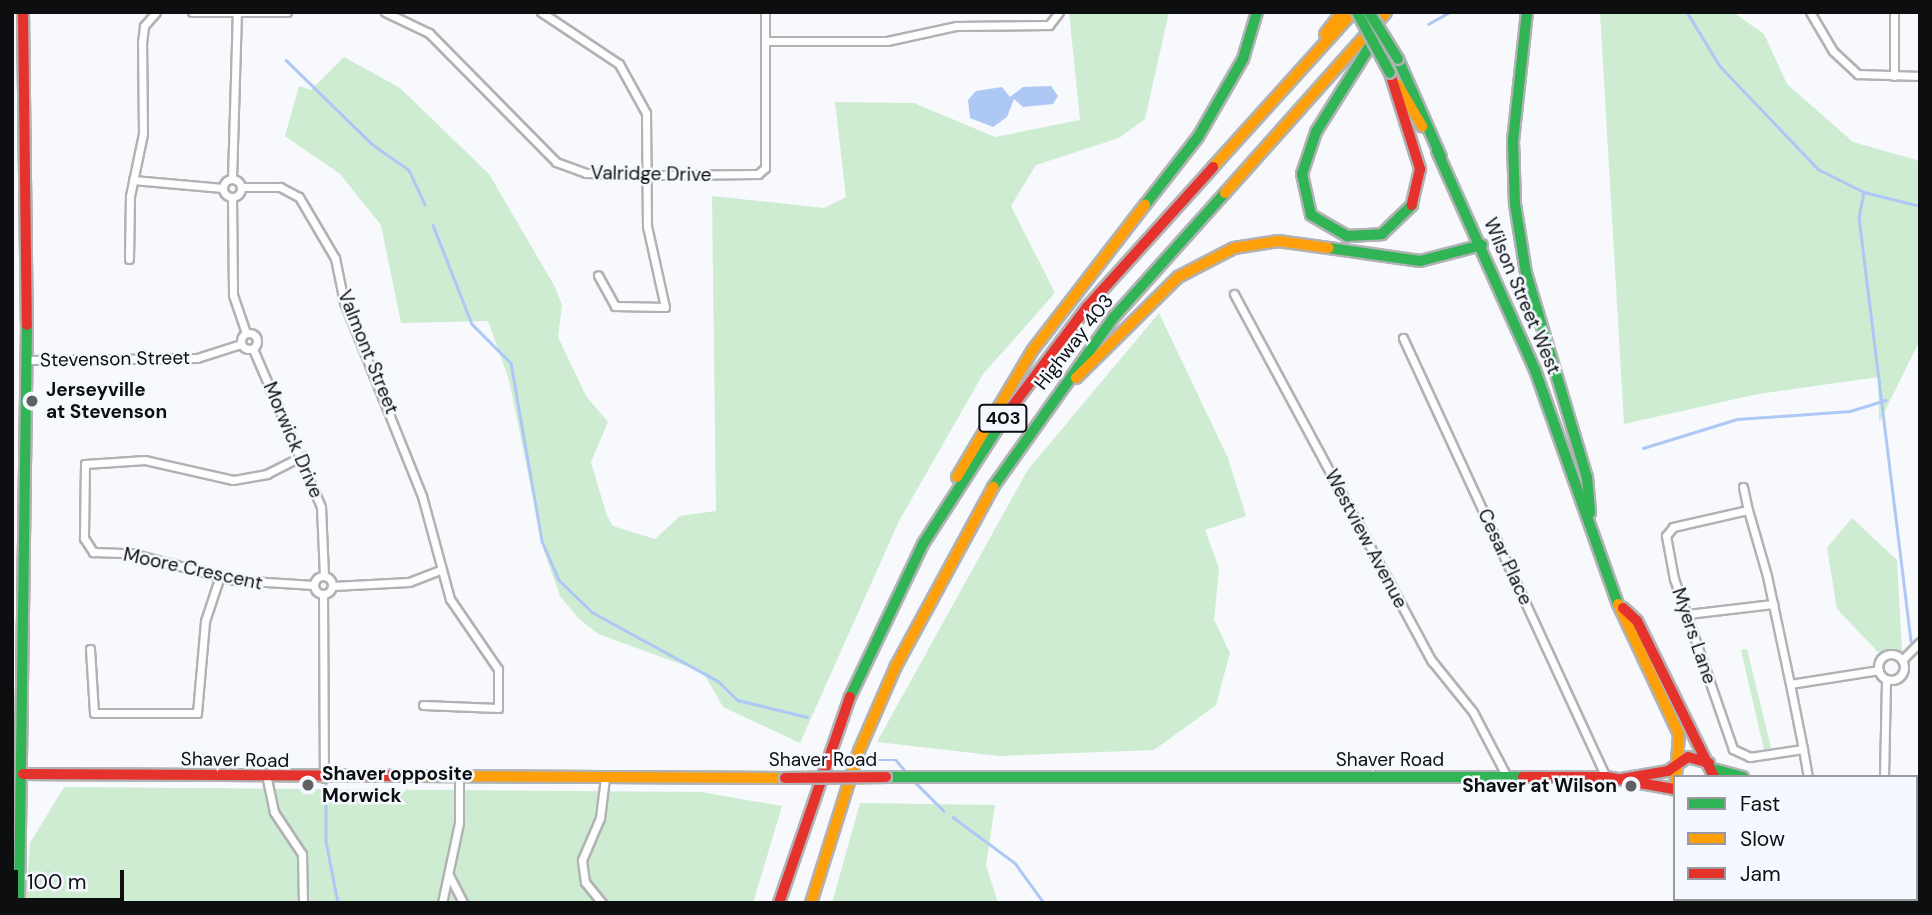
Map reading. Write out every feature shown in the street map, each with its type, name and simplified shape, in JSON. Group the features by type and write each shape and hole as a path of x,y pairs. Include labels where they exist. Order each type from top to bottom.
{"main road":[{"path":"19,903 27,360 23,12"},
{"path":"923,544 966,458 1032,351 1225,95 1256,12"},
{"path":"1220,158 1342,12"},
{"name":"Highway 403","path":"779,903 829,746 923,544 1038,370 1220,158 1355,12"},
{"name":"Wilson Street West","path":"1355,12 1441,157 1482,244 1590,513 1623,608 1632,645 1679,734 1674,775"},
{"path":"1369,12 1398,59 1441,157"},
{"path":"1389,12 1317,132 1302,174 1311,215 1347,236 1382,233 1415,203 1420,169 1390,72"},
{"name":"Highway 403","path":"811,903 859,751 958,544 1081,356 1389,12"},
{"path":"1527,12 1513,141 1515,204 1529,285 1587,477 1590,513"},
{"path":"958,544 1093,355 1204,259 1278,241 1389,260 1420,261 1482,244"},
{"name":"Wilson Street West","path":"1623,608 1637,621 1712,770"},
{"name":"Shaver Road","path":"1622,779 1674,768 1688,757 1712,770"},
{"path":"1712,770 1735,775"},
{"name":"Shaver Road","path":"23,774 267,779 1606,777 1673,789"}],"street":[{"path":"129,258 133,180 143,134 144,26 156,12"},
{"path":"192,12 287,12"},
{"path":"223,188 232,179 237,12"},
{"name":"Valridge Drive","path":"385,12 429,33 550,158 586,173 648,175 763,172 765,12"},
{"path":"541,12 612,59 633,80 646,113 647,226 665,307 610,303 598,275"},
{"path":"765,41 887,41 956,26 1049,25 1059,12"},
{"path":"1810,12 1853,71 1920,76"},
{"path":"1894,12 1894,76"},
{"path":"232,179 241,187 232,197 233,295 246,333 241,344 253,349"},
{"path":"133,180 223,188 232,197"},
{"name":"Valmont Street","path":"241,187 280,187 299,197 335,258 344,302 410,461 450,599 498,669 502,697 498,709 485,711 423,705"},
{"name":"Westview Avenue","path":"1234,294 1432,661 1469,706 1507,777"},
{"name":"Morwick Drive","path":"246,333 257,337 253,349 302,456 320,507 324,576"},
{"name":"Cesar Place","path":"1402,338 1606,777"},
{"name":"Stevenson Street","path":"27,360 197,358 241,344"},
{"name":"Moore Crescent","path":"302,456 267,474 233,480 145,460 85,464 84,538 93,552 130,553 220,576 314,585"},
{"path":"1742,487 1773,604 1808,775"},
{"name":"Myers Lane","path":"1748,510 1667,532 1687,614 1736,753 1757,757 1803,749"},
{"path":"323,594 332,586 409,582 441,570"},
{"path":"90,649 94,713 197,713 205,621 220,576"},
{"path":"324,778 323,594 314,585 324,576 332,586"},
{"path":"1687,614 1773,604"},
{"path":"1886,679 1901,675 1902,660 1920,642"},
{"path":"1879,670 1886,655 1902,660"},
{"path":"1790,684 1879,670"},
{"path":"1879,670 1886,679 1884,775"},
{"path":"442,903 448,875 459,778"},
{"path":"602,903 585,882 582,860 600,818 605,778"},
{"path":"267,779 275,812 302,854 303,903"},
{"path":"448,875 463,903"}],"green space":[{"path":"1069,12 1169,12 1145,119 1119,138 1036,165 1011,206 1055,293 983,374 899,521 800,743 723,707 703,672 598,634 578,618 560,596 544,551 509,380 488,321 401,323 381,225 340,174 285,136 299,86 311,90 344,57 400,88 489,174 555,287 562,305 558,337 586,396 608,422 591,462 607,516 613,526 655,539 680,516 716,511 712,196 824,208 846,197 835,102 914,103 995,137 1080,120"},
{"path":"1600,12 1733,12 1764,34 1787,84 1853,142 1920,161 1920,340 1879,423 1878,377 1758,394 1624,424"},
{"path":"1159,313 1228,458 1246,516 1205,530 1219,568 1214,620 1230,653 1216,705 1154,750 999,756 877,742 1027,471"},
{"path":"1852,518 1897,560 1902,651 1878,652 1837,609 1827,548"},
{"path":"1747,649 1771,748 1764,750 1741,650"},
{"path":"64,787 701,792 782,806 753,903 26,903 30,843"},
{"path":"860,803 995,805 986,865 998,903 832,903"}],"water":[{"path":"1051,86 1058,96 1053,104 1023,107 1014,99 1007,117 993,127 970,118 968,100 976,91 1002,87 1010,97 1023,87"}],"waterway":[{"path":"1428,24 1450,12"},
{"path":"1687,12 1720,66 1818,169 1864,192 1920,206"},
{"path":"286,60 372,144 409,170 425,205"},
{"path":"1864,192 1859,217 1911,641"},
{"path":"433,225 472,324 511,363 542,541 559,580 592,612 718,681 738,700 807,717"},
{"path":"1643,448 1737,419 1850,411 1885,400"},
{"path":"871,760 896,760 907,773"},
{"path":"914,781 944,811"},
{"path":"326,784 326,841 338,903"},
{"path":"953,817 1015,863 1044,903"}],"traffic: fast":[{"path":"1145,205 1198,137 1243,59 1257,12"},
{"path":"1357,12 1390,73"},
{"path":"1369,12 1398,59"},
{"path":"1527,12 1513,141 1515,204 1526,273 1587,477 1590,513"},
{"path":"1378,33 1316,132 1302,174 1311,215 1347,236 1382,234 1412,205"},
{"path":"1398,59 1441,157"},
{"path":"1437,151 1535,370 1618,604"},
{"path":"993,487 1114,317 1225,193"},
{"path":"1329,248 1420,261 1482,245"},
{"path":"19,903 27,325"},
{"path":"850,697 923,544 1008,412"},
{"path":"1713,769 1736,775"},
{"path":"886,777 1523,777"}],"traffic: slow":[{"path":"1325,34 1342,12"},
{"path":"1213,167 1353,12"},
{"path":"1225,193 1386,12"},
{"path":"1398,85 1422,126"},
{"path":"957,477 1032,351 1145,205"},
{"path":"1076,378 1178,277 1234,248 1278,241 1329,248"},
{"path":"811,903 859,751 896,666 993,487"},
{"path":"1618,604 1679,734 1676,775"},
{"path":"417,776 785,778"}],"traffic: jam":[{"path":"23,12 27,325"},
{"path":"1390,73 1420,169 1412,205"},
{"path":"1008,412 1088,306 1213,167"},
{"path":"1623,608 1637,621 1713,775"},
{"path":"779,903 850,697"},
{"path":"1622,779 1668,771 1688,757 1709,763"},
{"path":"23,774 417,776"},
{"path":"785,778 886,777"},
{"path":"1523,777 1606,777 1673,789"}],"place":[{"name":"Jerseyville at Stevenson","path":"32,401"},
{"name":"Shaver opposite Morwick","path":"308,785"},
{"name":"Shaver at Wilson","path":"1631,786"}]}
